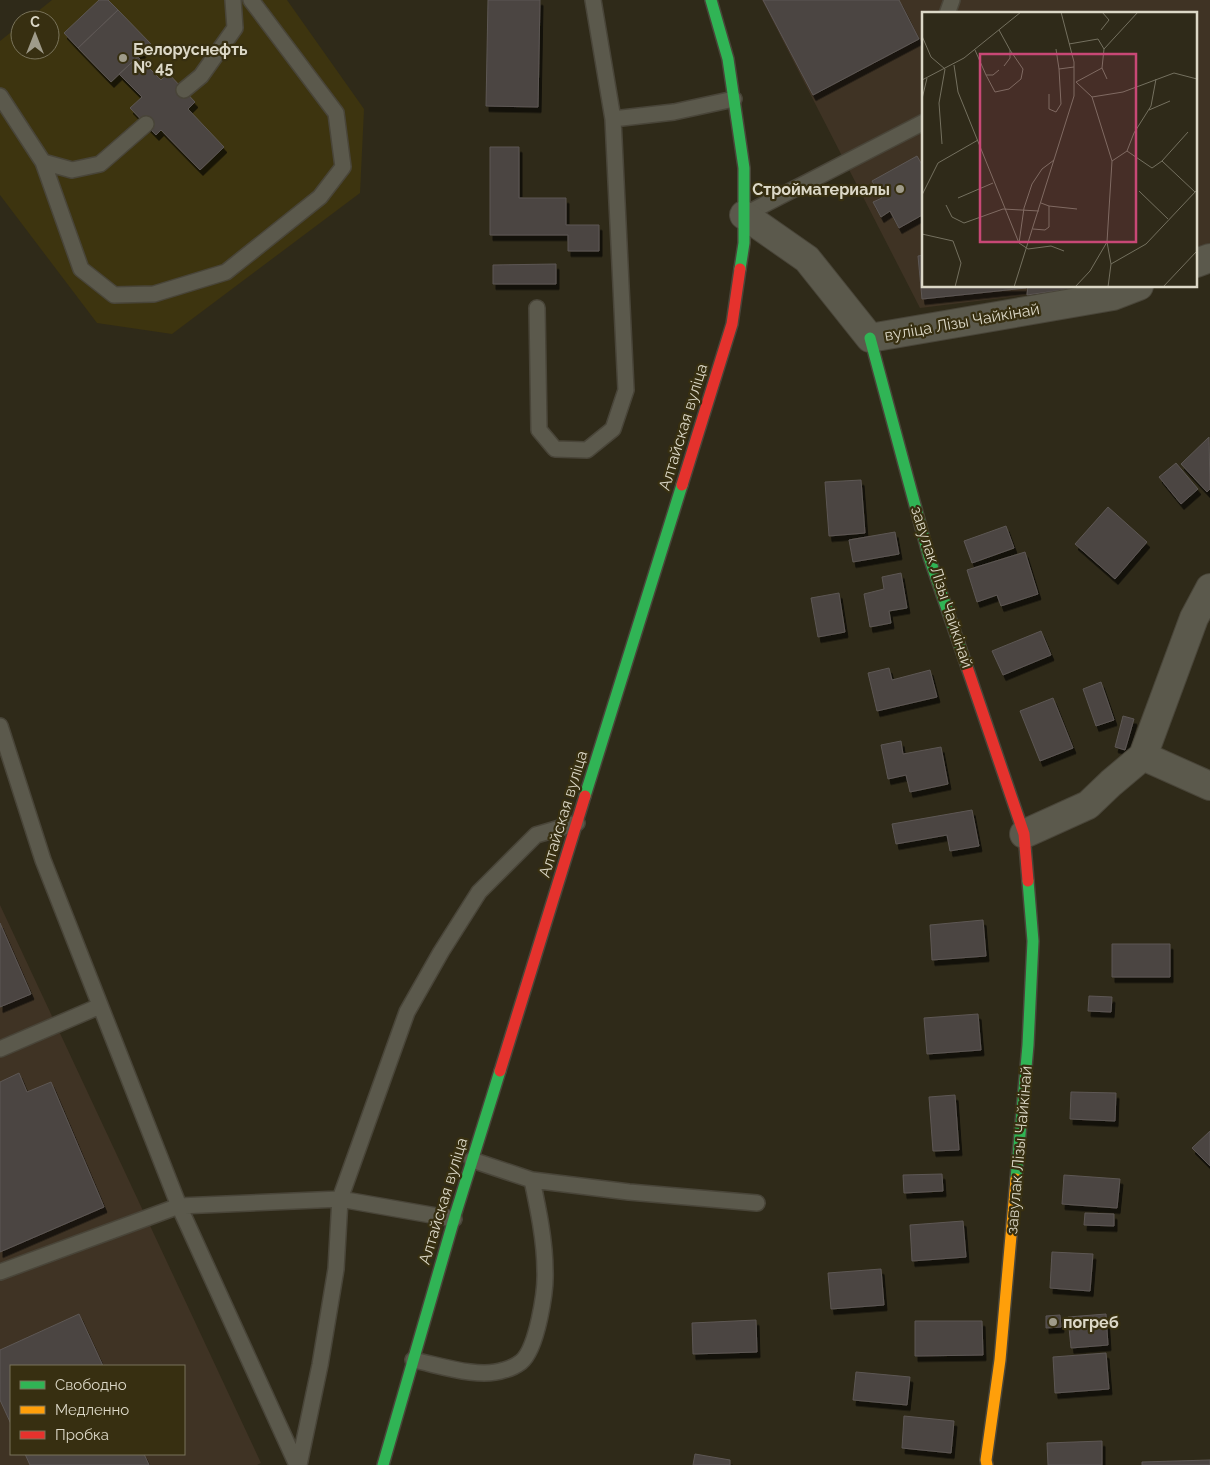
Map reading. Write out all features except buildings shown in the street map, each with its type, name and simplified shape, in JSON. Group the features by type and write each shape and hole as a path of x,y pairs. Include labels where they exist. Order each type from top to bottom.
{"main road":[{"name":"Алтайская вуліца","path":"383,1465 472,1160 732,324 744,243 744,168 728,59 711,0"},
{"name":"завулак Лізы Чайкінай","path":"870,338 929,557 1024,834 1033,941 1028,1045 1000,1360 985,1463"}],"street":[{"name":"вуліца Лізы Чайкінай","path":"744,215 807,259 870,338 1113,296 1133,288"},
{"path":"1198,262 1210,258"},
{"path":"1024,834 1088,805 1143,756 1194,618 1210,588"},
{"path":"1143,756 1210,786"}],"lane":[{"path":"184,90 201,76 235,28 233,0"},
{"path":"0,96 43,162 81,269 114,295 154,294 226,272 320,197 344,167 336,113 251,0"},
{"path":"537,308 539,430 554,449 588,450 613,429 626,390 613,118 593,0"},
{"path":"948,12 952,0"},
{"path":"613,118 674,112 734,100"},
{"path":"744,215 922,123"},
{"path":"43,162 72,170 100,164 146,124"},
{"path":"0,726 43,860 179,1206 298,1465"},
{"path":"298,1465 320,1365 336,1269 340,1199 407,1012 441,952 479,892 536,835 577,822"},
{"path":"0,1049 100,1006"},
{"path":"472,1160 532,1180 629,1192 757,1203"},
{"path":"413,1360 480,1373 503,1371 522,1361 533,1343 542,1304 546,1271 538,1206 532,1180"},
{"path":"0,1272 179,1206 340,1199 454,1219"}],"shaded area":[{"path":"52,0 287,0 364,109 360,193 172,334 97,323 0,195 0,41 10,33 10,60 60,60 60,10 40,10"},
{"path":"762,0 1210,0 1210,243 1198,248 1198,12 922,12 922,288 1085,288 920,308"},
{"path":"0,905 261,1463 257,1465 0,1465"}],"traffic: fast":[{"path":"711,0 728,59 744,168 744,243 740,269"},
{"path":"870,338 929,557 967,667"},
{"path":"585,796 682,485"},
{"path":"1016,1179 1028,1045 1033,941 1028,881"},
{"path":"383,1465 454,1219 500,1071"}],"traffic: slow":[{"path":"987,1465 986,1460 1000,1360 1016,1179"}],"traffic: jam":[{"path":"682,485 732,324 740,269"},
{"path":"967,667 1024,834 1028,881"},
{"path":"500,1071 585,796"}],"place":[{"name":"Белоруснефть № 45","path":"123,58"},
{"name":"Стройматериалы","path":"900,189"},
{"name":"погреб","path":"1053,1322"}]}
